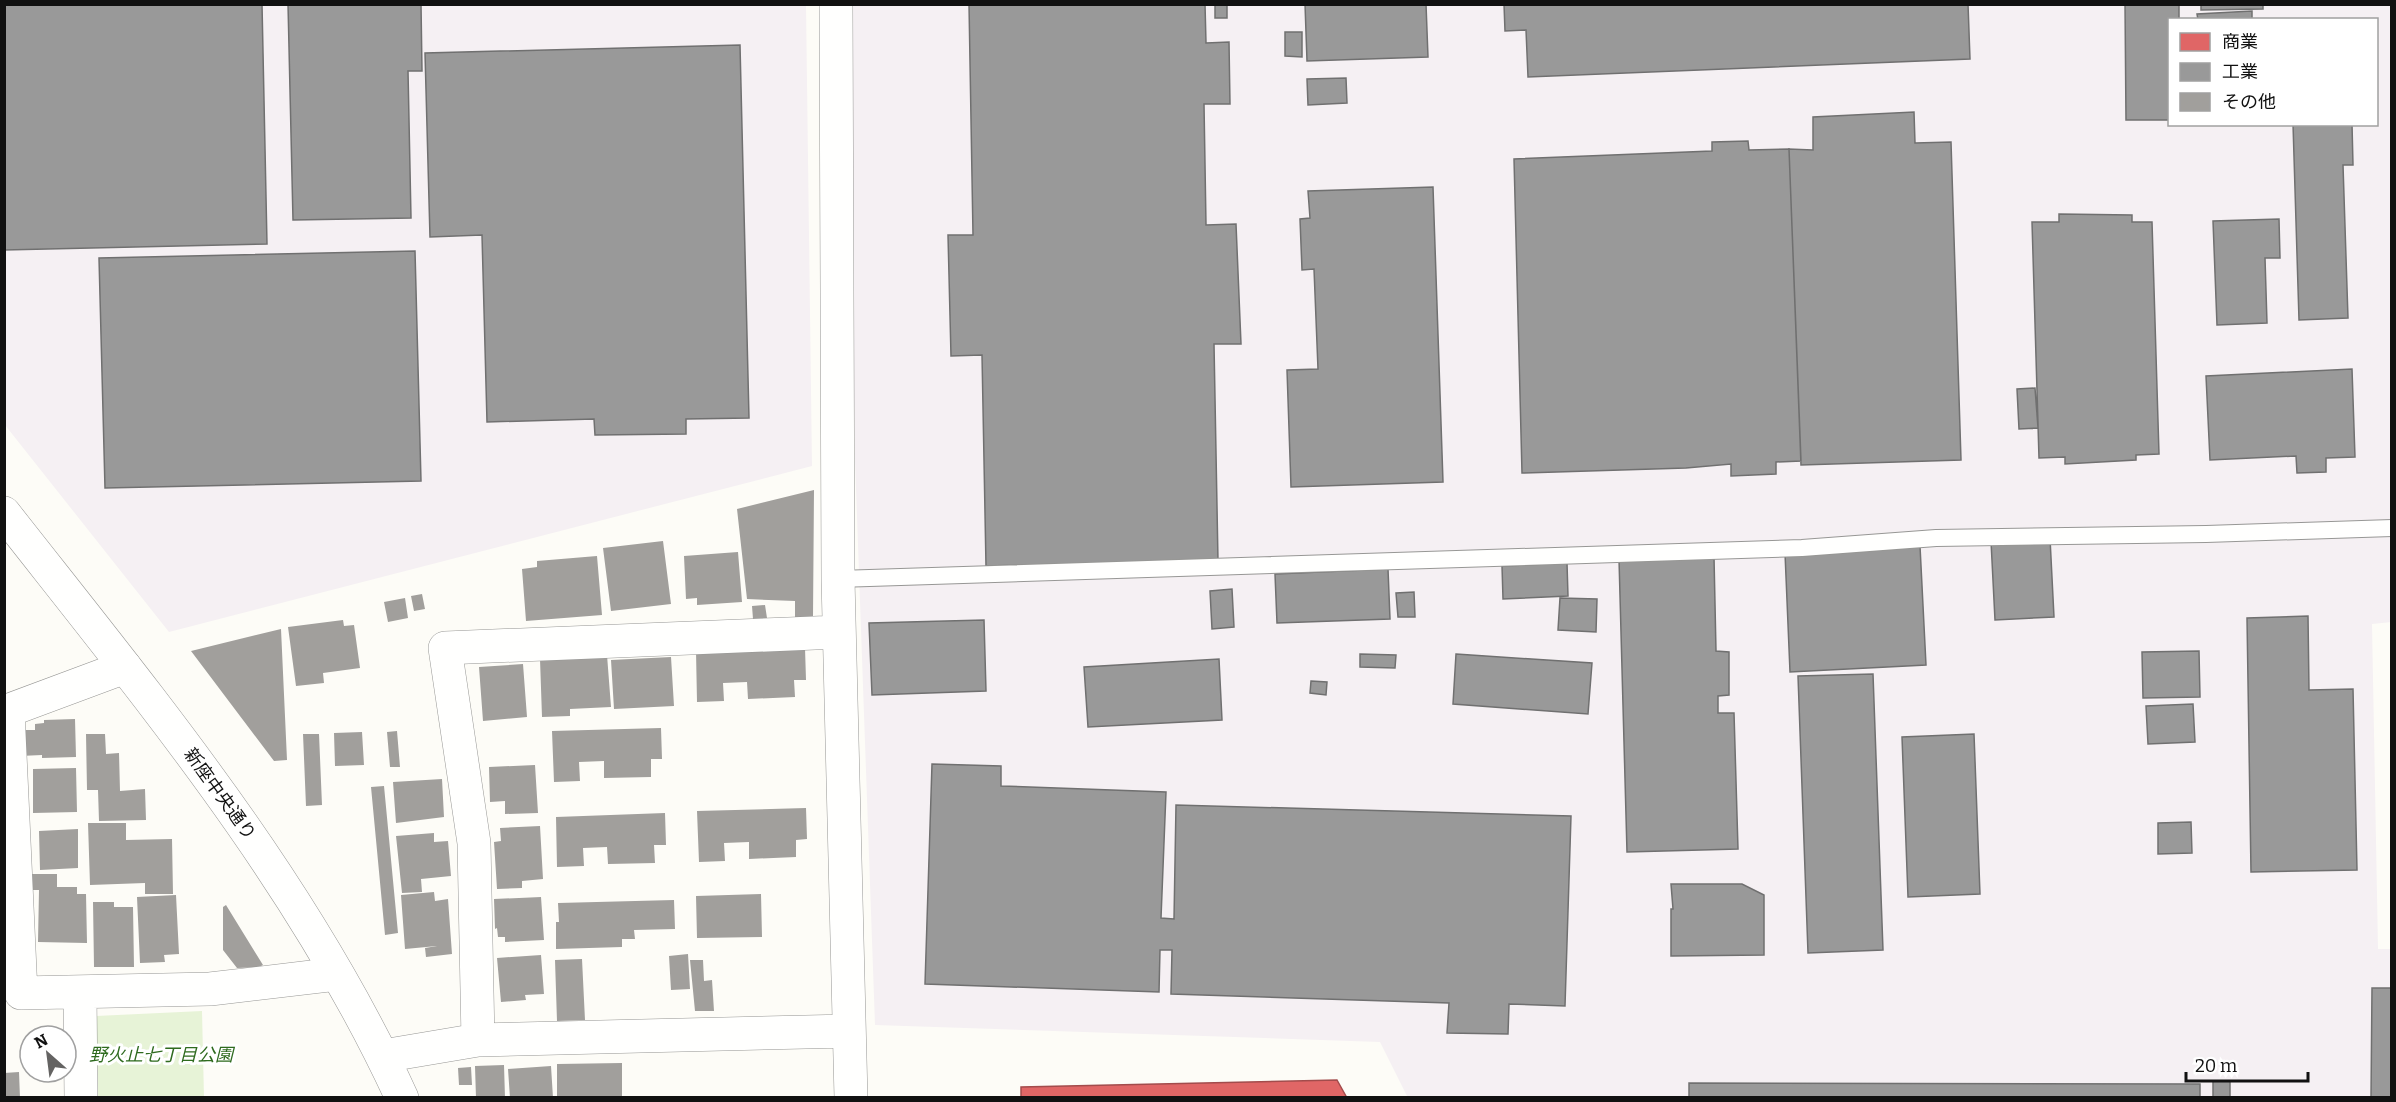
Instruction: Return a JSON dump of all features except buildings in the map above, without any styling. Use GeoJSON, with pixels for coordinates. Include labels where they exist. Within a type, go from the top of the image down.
{"type":"FeatureCollection","features":[{"type":"Feature","properties":{"kind":"street"},"geometry":{"type":"LineString","coordinates":[[836,4],[837,579],[851,1098]]}},
{"type":"Feature","properties":{"kind":"street","name":"新座中央通り"},"geometry":{"type":"LineString","coordinates":[[4,513],[125,667],[259,847],[337,974],[383,1056],[402,1098]]}},
{"type":"Feature","properties":{"kind":"street"},"geometry":{"type":"LineString","coordinates":[[478,1040],[474,843],[445,648],[839,632]]}},
{"type":"Feature","properties":{"kind":"street"},"geometry":{"type":"LineString","coordinates":[[125,667],[6,712],[21,993],[210,989],[337,974]]}},
{"type":"Feature","properties":{"kind":"street"},"geometry":{"type":"LineString","coordinates":[[80,992],[81,1098]]}},
{"type":"Feature","properties":{"kind":"street"},"geometry":{"type":"LineString","coordinates":[[383,1056],[478,1040],[849,1031]]}},
{"type":"Feature","properties":{"kind":"lane"},"geometry":{"type":"LineString","coordinates":[[837,579],[1803,548],[1936,538],[2206,534],[2391,528]]}},
{"type":"Feature","properties":{"kind":"shaded area"},"geometry":{"type":"Polygon","coordinates":[[[5,5],[806,5],[812,466],[169,632],[5,425],[5,5]]]}},
{"type":"Feature","properties":{"kind":"shaded area"},"geometry":{"type":"Polygon","coordinates":[[[848,5],[2391,5],[2392,622],[2372,624],[2378,949],[2391,949],[2391,1097],[1408,1098],[1380,1042],[875,1025],[855,460],[848,5]]]}},
{"type":"Feature","properties":{"kind":"green space","name":"野火止七丁目公園"},"geometry":{"type":"Polygon","coordinates":[[[202,1011],[204,1097],[98,1097],[96,1016],[202,1011]]]}}]}
